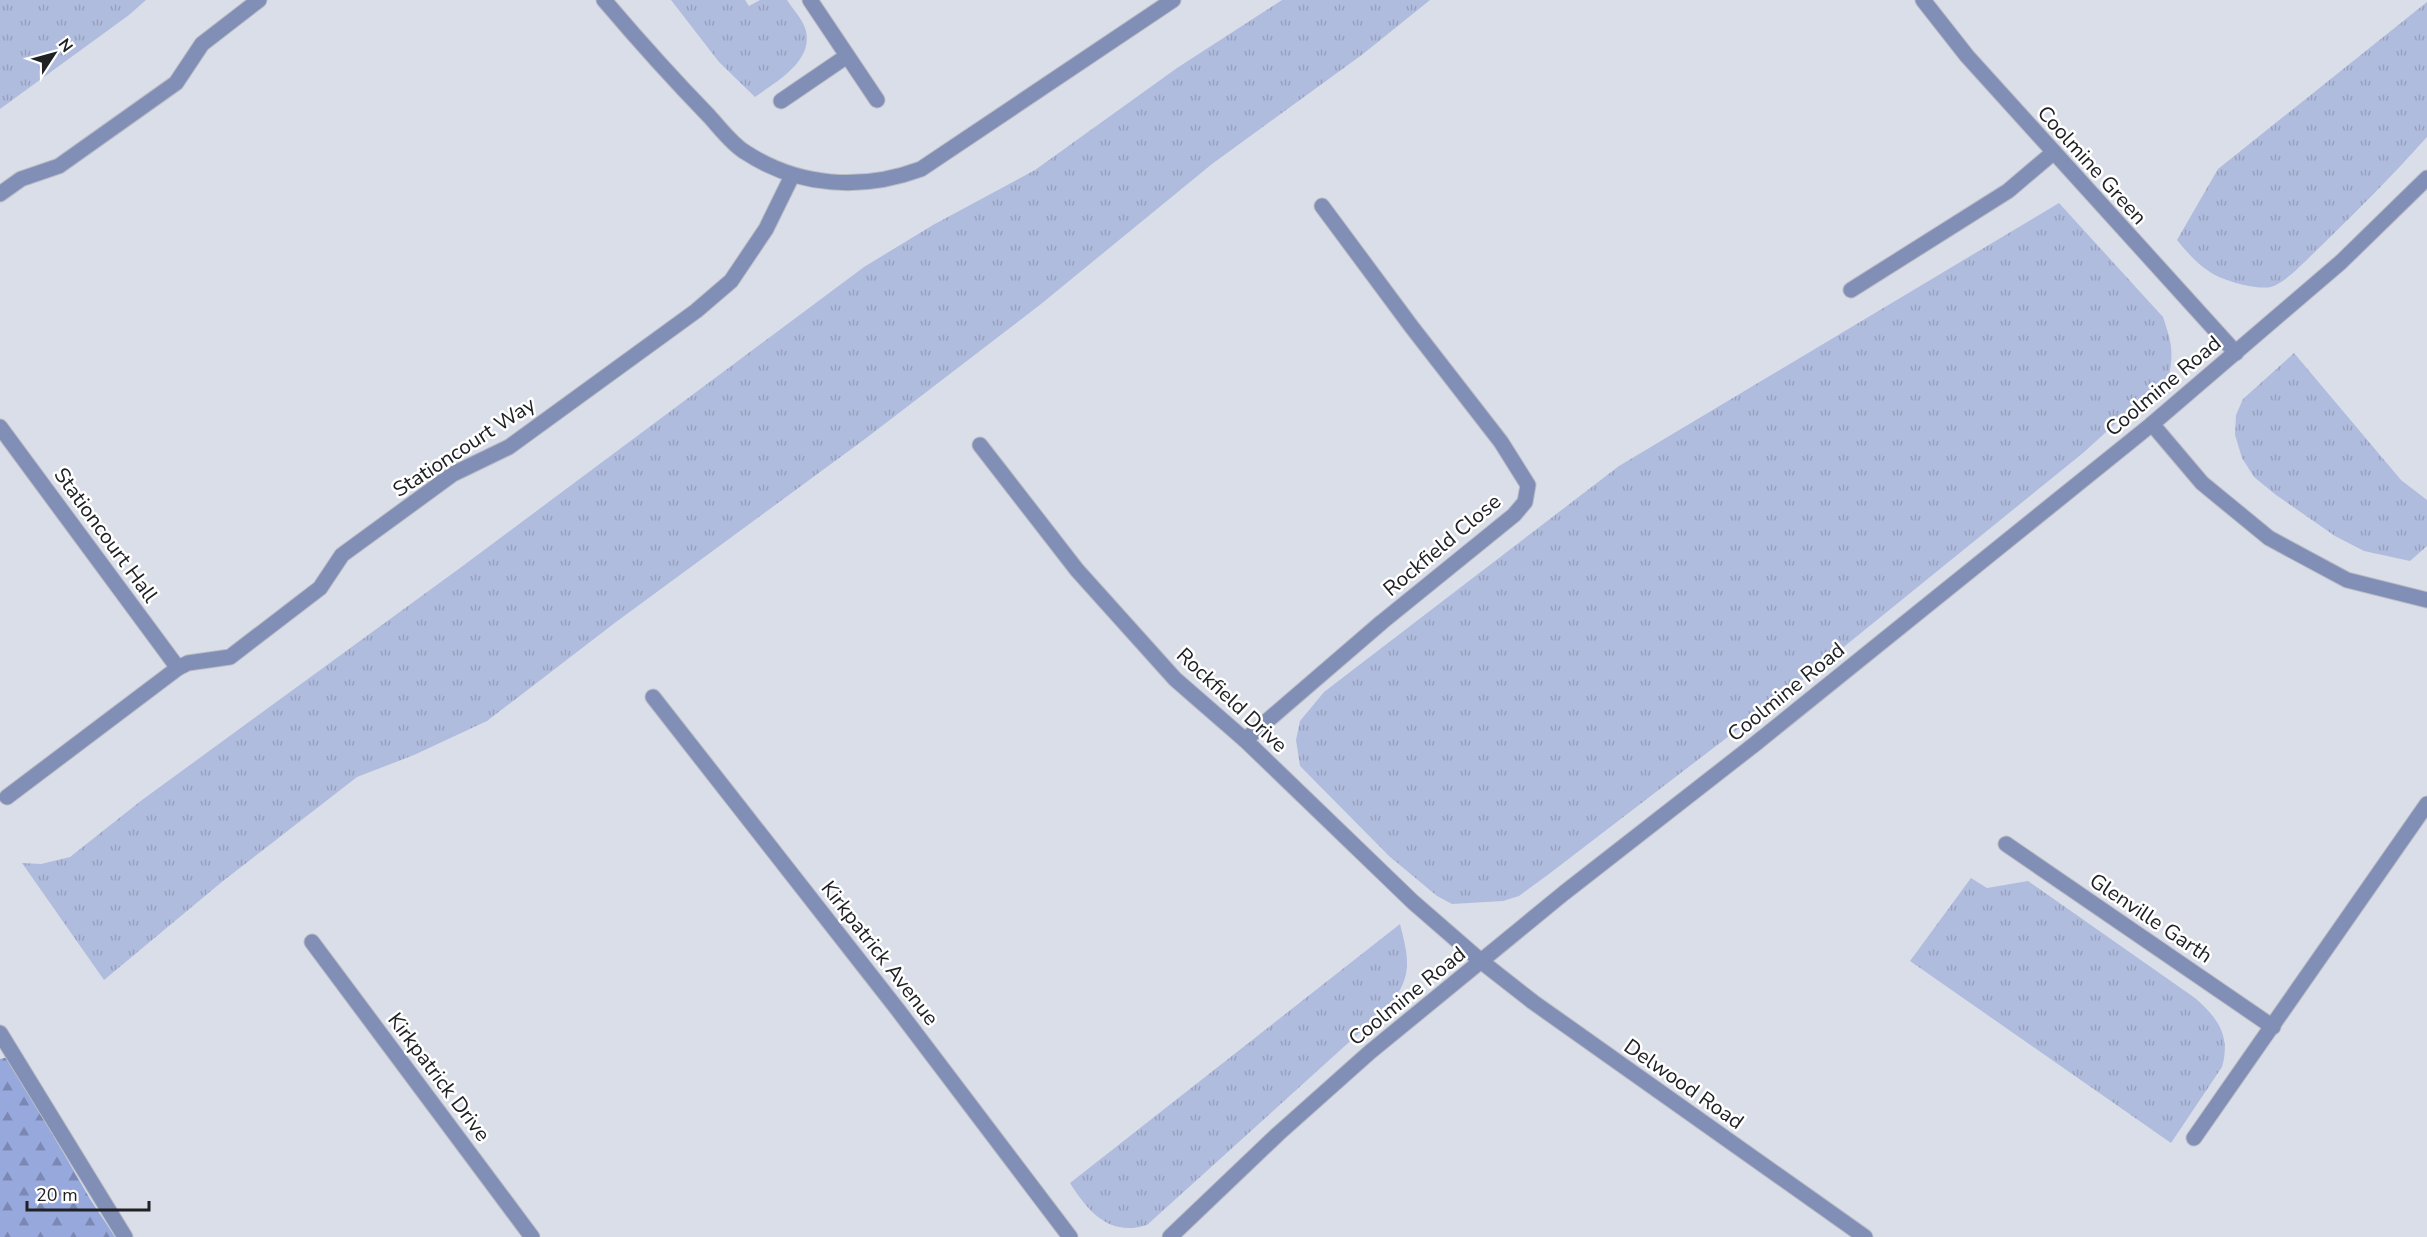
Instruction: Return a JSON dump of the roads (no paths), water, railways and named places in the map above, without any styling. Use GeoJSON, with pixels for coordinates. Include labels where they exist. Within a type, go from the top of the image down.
{"type":"FeatureCollection","features":[{"type":"Feature","properties":{"kind":"street"},"geometry":{"type":"LineString","coordinates":[[0,194],[21,179],[59,166],[176,83],[202,44],[259,0]]}},
{"type":"Feature","properties":{"kind":"street"},"geometry":{"type":"LineString","coordinates":[[604,0],[664,70],[744,152],[792,176],[864,184],[894,179],[921,169],[1173,0]]}},
{"type":"Feature","properties":{"kind":"street"},"geometry":{"type":"LineString","coordinates":[[810,0],[877,100]]}},
{"type":"Feature","properties":{"kind":"street","name":"Coolmine Green"},"geometry":{"type":"LineString","coordinates":[[1923,0],[1967,56],[2235,353]]}},
{"type":"Feature","properties":{"kind":"street"},"geometry":{"type":"LineString","coordinates":[[781,101],[847,56]]}},
{"type":"Feature","properties":{"kind":"street"},"geometry":{"type":"LineString","coordinates":[[1851,290],[1999,197],[2054,152]]}},
{"type":"Feature","properties":{"kind":"street","name":"Stationcourt Way"},"geometry":{"type":"LineString","coordinates":[[7,797],[178,668],[188,663],[230,657],[320,588],[342,555],[453,474],[509,447],[696,311],[731,281],[766,229],[792,176]]}},
{"type":"Feature","properties":{"kind":"street","name":"Coolmine Road"},"geometry":{"type":"LineString","coordinates":[[1170,1237],[1278,1134],[1362,1059],[1564,894],[1755,744],[2152,424],[2341,262],[2427,178]]}},
{"type":"Feature","properties":{"kind":"street","name":"Rockfield Close"},"geometry":{"type":"LineString","coordinates":[[1245,740],[1382,622],[1514,515],[1525,502],[1528,485],[1501,442],[1322,206]]}},
{"type":"Feature","properties":{"kind":"street"},"geometry":{"type":"LineString","coordinates":[[2152,424],[2202,483],[2269,538],[2347,580],[2427,600]]}},
{"type":"Feature","properties":{"kind":"street","name":"Stationcourt Hall"},"geometry":{"type":"LineString","coordinates":[[0,427],[178,668]]}},
{"type":"Feature","properties":{"kind":"street","name":"Rockfield Drive"},"geometry":{"type":"LineString","coordinates":[[980,445],[1077,570],[1175,679],[1245,740],[1402,892],[1482,962]]}},
{"type":"Feature","properties":{"kind":"street","name":"Kirkpatrick Avenue"},"geometry":{"type":"LineString","coordinates":[[653,697],[898,1010],[1070,1237]]}},
{"type":"Feature","properties":{"kind":"street"},"geometry":{"type":"LineString","coordinates":[[2194,1138],[2427,804]]}},
{"type":"Feature","properties":{"kind":"street","name":"Glenville Garth"},"geometry":{"type":"LineString","coordinates":[[2006,844],[2273,1027]]}},
{"type":"Feature","properties":{"kind":"street","name":"Kirkpatrick Drive"},"geometry":{"type":"LineString","coordinates":[[312,942],[532,1237]]}},
{"type":"Feature","properties":{"kind":"street","name":"Delwood Road"},"geometry":{"type":"LineString","coordinates":[[1482,962],[1533,1002],[1865,1237]]}},
{"type":"Feature","properties":{"kind":"street"},"geometry":{"type":"LineString","coordinates":[[0,1033],[125,1237]]}}]}
